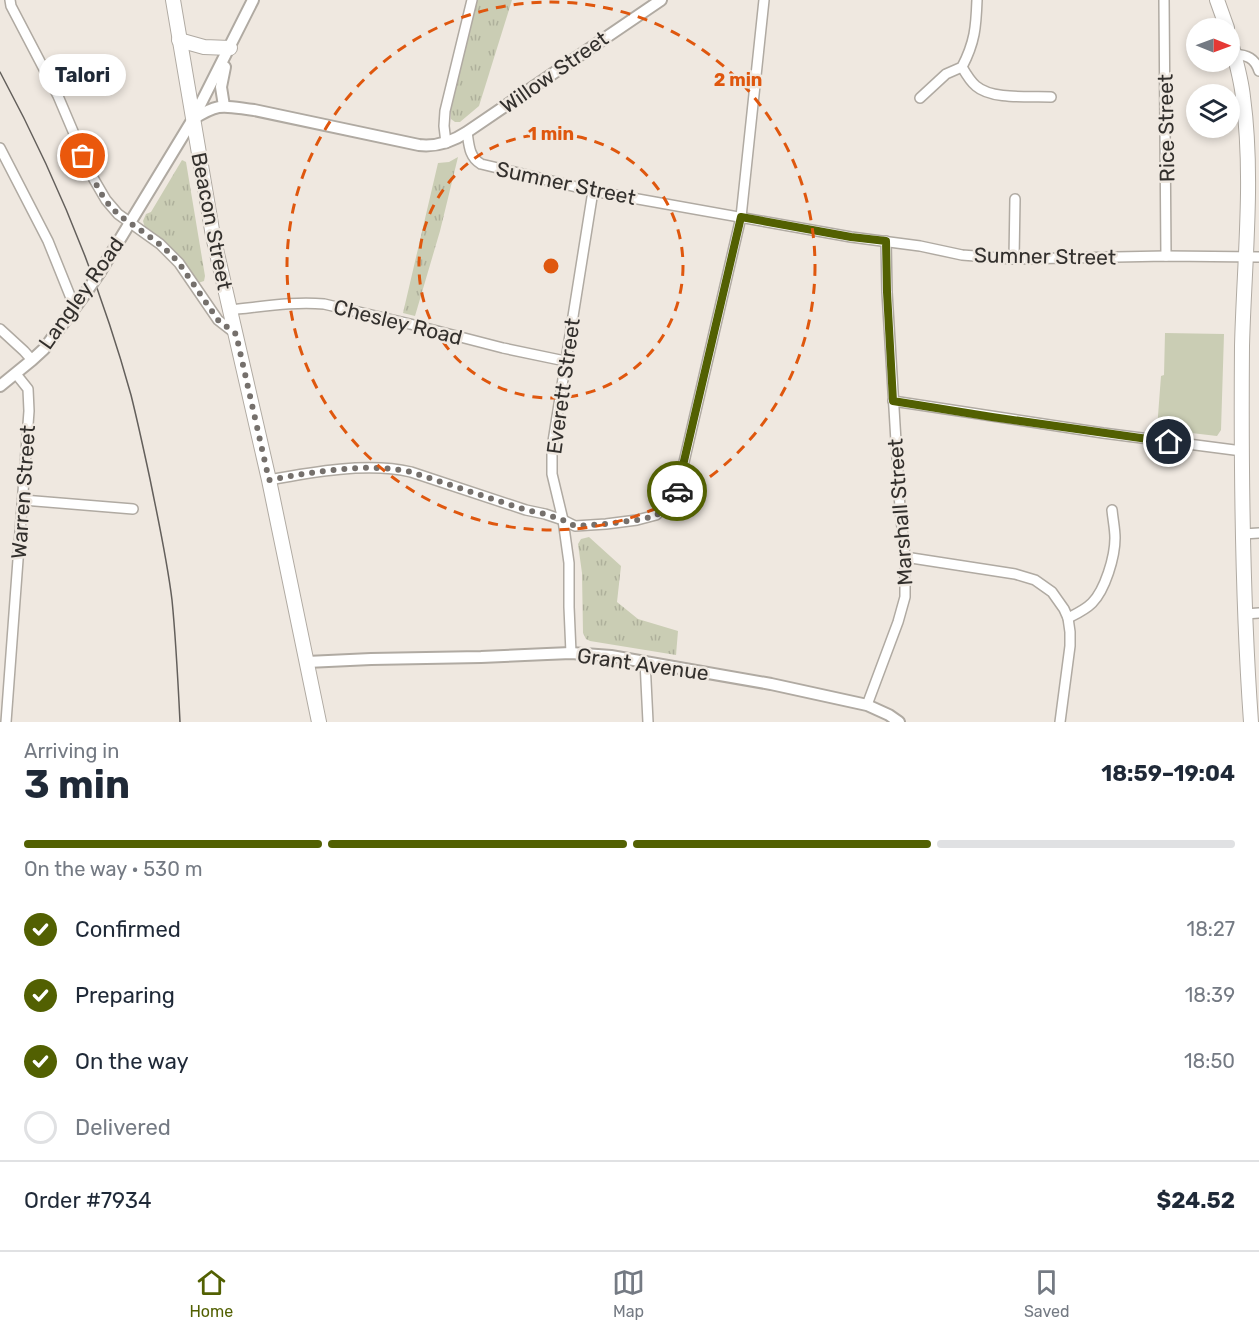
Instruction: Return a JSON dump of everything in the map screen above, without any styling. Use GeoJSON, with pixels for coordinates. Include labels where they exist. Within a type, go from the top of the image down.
{"type":"FeatureCollection","features":[{"type":"Feature","properties":{"kind":"main road","name":"Beacon Street"},"geometry":{"type":"LineString","coordinates":[[172,0],[213,236],[269,480],[319,722]]}},
{"type":"Feature","properties":{"kind":"main road"},"geometry":{"type":"LineString","coordinates":[[1217,0],[1223,18]]}},
{"type":"Feature","properties":{"kind":"main road"},"geometry":{"type":"LineString","coordinates":[[179,40],[204,47],[229,50]]}},
{"type":"Feature","properties":{"kind":"main road"},"geometry":{"type":"LineString","coordinates":[[1238,72],[1243,94],[1248,144],[1252,256],[1242,345],[1243,534],[1252,613],[1251,722]]}},
{"type":"Feature","properties":{"kind":"street"},"geometry":{"type":"LineString","coordinates":[[10,0],[62,105],[98,188],[115,211],[156,241],[179,263],[218,320],[236,334]]}},
{"type":"Feature","properties":{"kind":"street","name":"Langley Road"},"geometry":{"type":"LineString","coordinates":[[0,386],[48,345],[100,272],[193,119],[253,0]]}},
{"type":"Feature","properties":{"kind":"street"},"geometry":{"type":"LineString","coordinates":[[193,119],[209,109],[224,106],[430,146],[446,143],[445,111],[472,0]]}},
{"type":"Feature","properties":{"kind":"street","name":"Willow Street"},"geometry":{"type":"LineString","coordinates":[[446,143],[467,132],[661,0]]}},
{"type":"Feature","properties":{"kind":"street"},"geometry":{"type":"LineString","coordinates":[[269,480],[306,473],[379,467],[396,468],[545,514],[575,526],[656,516],[677,492],[741,217],[764,0]]}},
{"type":"Feature","properties":{"kind":"street"},"geometry":{"type":"LineString","coordinates":[[920,98],[946,74],[962,67],[973,41],[977,0]]}},
{"type":"Feature","properties":{"kind":"street","name":"Rice Street"},"geometry":{"type":"LineString","coordinates":[[1164,0],[1166,256]]}},
{"type":"Feature","properties":{"kind":"street"},"geometry":{"type":"LineString","coordinates":[[224,106],[221,84],[229,50]]}},
{"type":"Feature","properties":{"kind":"street"},"geometry":{"type":"LineString","coordinates":[[1240,55],[1254,61],[1259,71]]}},
{"type":"Feature","properties":{"kind":"street"},"geometry":{"type":"LineString","coordinates":[[962,67],[971,82],[986,92],[1001,95],[1051,97]]}},
{"type":"Feature","properties":{"kind":"street","name":"Sumner Street"},"geometry":{"type":"LineString","coordinates":[[467,132],[472,156],[481,164],[593,191],[962,255],[1014,259],[1252,256]]}},
{"type":"Feature","properties":{"kind":"street"},"geometry":{"type":"LineString","coordinates":[[0,148],[48,241],[75,308]]}},
{"type":"Feature","properties":{"kind":"street","name":"Everett Street"},"geometry":{"type":"LineString","coordinates":[[571,653],[569,563],[563,520],[552,474],[552,456],[556,415],[593,191]]}},
{"type":"Feature","properties":{"kind":"street"},"geometry":{"type":"LineString","coordinates":[[1014,259],[1015,199]]}},
{"type":"Feature","properties":{"kind":"street","name":"Marshall Street"},"geometry":{"type":"LineString","coordinates":[[867,705],[905,597],[905,557],[893,401],[886,241]]}},
{"type":"Feature","properties":{"kind":"street","name":"Chesley Road"},"geometry":{"type":"LineString","coordinates":[[229,310],[310,303],[331,305],[565,361]]}},
{"type":"Feature","properties":{"kind":"street"},"geometry":{"type":"LineString","coordinates":[[0,330],[32,360]]}},
{"type":"Feature","properties":{"kind":"street","name":"Warren Street"},"geometry":{"type":"LineString","coordinates":[[6,722],[29,411],[28,390],[16,374]]}},
{"type":"Feature","properties":{"kind":"street"},"geometry":{"type":"LineString","coordinates":[[893,401],[1103,433],[1242,451]]}},
{"type":"Feature","properties":{"kind":"street"},"geometry":{"type":"LineString","coordinates":[[23,500],[133,508]]}},
{"type":"Feature","properties":{"kind":"street"},"geometry":{"type":"LineString","coordinates":[[1068,618],[1094,601],[1105,580],[1115,542],[1112,510]]}},
{"type":"Feature","properties":{"kind":"street"},"geometry":{"type":"LineString","coordinates":[[1243,534],[1259,533]]}},
{"type":"Feature","properties":{"kind":"street"},"geometry":{"type":"LineString","coordinates":[[905,557],[1015,574],[1035,580],[1052,592],[1068,618],[1070,632],[1060,722]]}},
{"type":"Feature","properties":{"kind":"street","name":"Grant Avenue"},"geometry":{"type":"LineString","coordinates":[[307,662],[571,653],[611,656],[771,684],[867,705],[890,715],[899,722]]}},
{"type":"Feature","properties":{"kind":"street"},"geometry":{"type":"LineString","coordinates":[[645,662],[648,722]]}},
{"type":"Feature","properties":{"kind":"green space"},"geometry":{"type":"Polygon","coordinates":[[[477,0],[512,0],[479,106],[460,122],[455,122],[451,119],[451,104],[477,0]]]}},
{"type":"Feature","properties":{"kind":"green space"},"geometry":{"type":"Polygon","coordinates":[[[458,157],[440,231],[415,316],[403,313],[438,163],[449,162],[458,157]]]}},
{"type":"Feature","properties":{"kind":"green space"},"geometry":{"type":"Polygon","coordinates":[[[182,160],[186,162],[205,276],[204,281],[198,283],[145,228],[143,221],[146,214],[151,212],[182,160]]]}},
{"type":"Feature","properties":{"kind":"green space"},"geometry":{"type":"Polygon","coordinates":[[[1165,333],[1224,334],[1221,430],[1217,436],[1157,429],[1161,376],[1164,375],[1165,333]]]}},
{"type":"Feature","properties":{"kind":"green space"},"geometry":{"type":"Polygon","coordinates":[[[589,537],[621,566],[617,602],[638,619],[678,631],[676,655],[586,639],[583,633],[582,573],[578,544],[581,539],[589,537]]]}},
{"type":"Feature","properties":{"kind":"tram line"},"geometry":{"type":"LineString","coordinates":[[0,72],[39,150],[74,230],[105,312],[131,395],[170,585],[180,722]]}},
{"type":"Feature","properties":{"kind":"way so far"},"geometry":{"type":"LineString","coordinates":[[83,156],[98,188],[109,204],[118,214],[156,241],[179,263],[218,320],[236,334],[269,480],[306,473],[379,467],[396,468],[545,514],[575,526],[656,516],[677,491]]}},
{"type":"Feature","properties":{"kind":"place","name":"Talori"},"geometry":{"type":"Point","coordinates":[83,156]}},
{"type":"Feature","properties":{"kind":"route"},"geometry":{"type":"LineString","coordinates":[[677,491],[741,217],[886,241],[893,401],[1169,442]]}}]}
